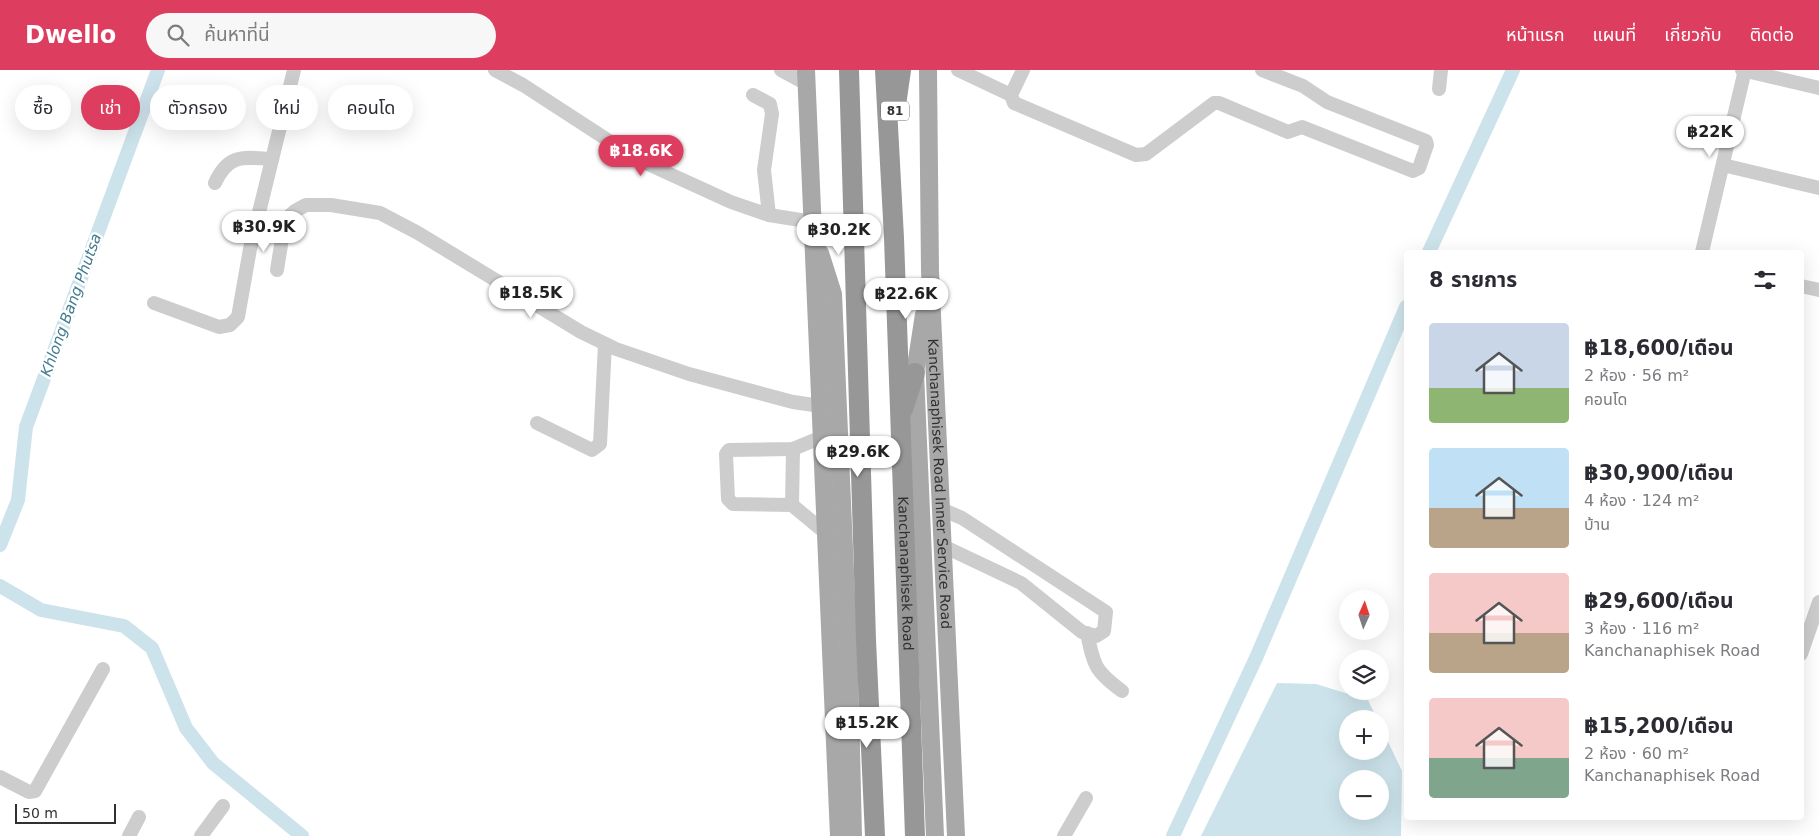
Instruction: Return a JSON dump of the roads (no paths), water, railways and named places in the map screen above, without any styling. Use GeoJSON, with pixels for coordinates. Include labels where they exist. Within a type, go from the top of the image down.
{"type":"FeatureCollection","features":[{"type":"Feature","properties":{"kind":"highway"},"geometry":{"type":"LineString","coordinates":[[843,70],[850,105]]}},
{"type":"Feature","properties":{"kind":"highway"},"geometry":{"type":"LineString","coordinates":[[849,70],[866,640],[875,836]]}},
{"type":"Feature","properties":{"kind":"highway","name":"Kanchanaphisek Road"},"geometry":{"type":"LineString","coordinates":[[885,70],[890,152],[915,836]]}},
{"type":"Feature","properties":{"kind":"highway","name":"81"},"geometry":{"type":"LineString","coordinates":[[890,152],[901,70]]}},
{"type":"Feature","properties":{"kind":"highway"},"geometry":{"type":"LineString","coordinates":[[899,422],[915,373]]}},
{"type":"Feature","properties":{"kind":"main road","name":"Kanchanaphisek Road Inner Service Road"},"geometry":{"type":"LineString","coordinates":[[928,70],[930,271],[956,836]]}},
{"type":"Feature","properties":{"kind":"main road"},"geometry":{"type":"LineString","coordinates":[[807,77],[839,836]]}},
{"type":"Feature","properties":{"kind":"main road"},"geometry":{"type":"LineString","coordinates":[[813,225],[834,294],[849,664],[853,836]]}},
{"type":"Feature","properties":{"kind":"main road"},"geometry":{"type":"LineString","coordinates":[[930,271],[915,373],[929,661],[935,836]]}},
{"type":"Feature","properties":{"kind":"street"},"geometry":{"type":"LineString","coordinates":[[154,303],[219,327],[230,325],[238,317],[250,249],[294,70]]}},
{"type":"Feature","properties":{"kind":"street"},"geometry":{"type":"LineString","coordinates":[[495,70],[524,85],[637,159],[730,202],[769,215],[813,225]]}},
{"type":"Feature","properties":{"kind":"street"},"geometry":{"type":"LineString","coordinates":[[781,70],[807,77]]}},
{"type":"Feature","properties":{"kind":"street"},"geometry":{"type":"LineString","coordinates":[[958,70],[1011,95],[1014,103],[1136,155],[1146,154],[1214,103],[1219,103],[1288,132],[1302,128],[1413,171],[1419,168],[1428,146],[1426,141],[1327,102],[1303,86],[1262,70]]}},
{"type":"Feature","properties":{"kind":"street"},"geometry":{"type":"LineString","coordinates":[[1011,95],[1023,70]]}},
{"type":"Feature","properties":{"kind":"street"},"geometry":{"type":"LineString","coordinates":[[1439,89],[1441,70]]}},
{"type":"Feature","properties":{"kind":"street"},"geometry":{"type":"LineString","coordinates":[[1702,250],[1744,70],[1819,88]]}},
{"type":"Feature","properties":{"kind":"street"},"geometry":{"type":"LineString","coordinates":[[753,95],[770,104],[771,109],[764,170],[769,215]]}},
{"type":"Feature","properties":{"kind":"street"},"geometry":{"type":"LineString","coordinates":[[215,183],[222,169],[235,160],[271,159]]}},
{"type":"Feature","properties":{"kind":"street"},"geometry":{"type":"LineString","coordinates":[[1723,165],[1819,188]]}},
{"type":"Feature","properties":{"kind":"street"},"geometry":{"type":"LineString","coordinates":[[277,270],[285,220],[295,211],[306,205],[331,205],[380,213],[418,233],[581,332],[605,344],[689,374],[793,402],[821,406]]}},
{"type":"Feature","properties":{"kind":"street"},"geometry":{"type":"LineString","coordinates":[[1804,287],[1819,290]]}},
{"type":"Feature","properties":{"kind":"street"},"geometry":{"type":"LineString","coordinates":[[537,423],[592,450],[600,444],[605,344]]}},
{"type":"Feature","properties":{"kind":"street"},"geometry":{"type":"LineString","coordinates":[[822,437],[793,449],[731,449],[726,454],[729,502],[792,505],[826,534]]}},
{"type":"Feature","properties":{"kind":"street"},"geometry":{"type":"LineString","coordinates":[[792,505],[793,449]]}},
{"type":"Feature","properties":{"kind":"street"},"geometry":{"type":"LineString","coordinates":[[941,509],[962,518],[1106,612],[1104,631],[1096,636],[1087,633],[1021,583],[943,546]]}},
{"type":"Feature","properties":{"kind":"street"},"geometry":{"type":"LineString","coordinates":[[1804,645],[1819,602]]}},
{"type":"Feature","properties":{"kind":"street"},"geometry":{"type":"LineString","coordinates":[[1087,633],[1095,664],[1101,675],[1122,691]]}},
{"type":"Feature","properties":{"kind":"street"},"geometry":{"type":"LineString","coordinates":[[0,778],[23,789],[35,791],[103,669]]}},
{"type":"Feature","properties":{"kind":"street"},"geometry":{"type":"LineString","coordinates":[[1064,836],[1086,798]]}},
{"type":"Feature","properties":{"kind":"street"},"geometry":{"type":"LineString","coordinates":[[201,836],[224,806]]}},
{"type":"Feature","properties":{"kind":"street"},"geometry":{"type":"LineString","coordinates":[[129,836],[139,817]]}},
{"type":"Feature","properties":{"kind":"water"},"geometry":{"type":"Polygon","coordinates":[[[1277,683],[1316,684],[1339,691],[1339,700],[1368,700],[1373,710],[1339,710],[1339,760],[1389,760],[1389,744],[1402,771],[1401,836],[1201,836],[1277,683]]]}},
{"type":"Feature","properties":{"kind":"waterway","name":"Khlong Bang Phutsa"},"geometry":{"type":"LineString","coordinates":[[0,545],[18,500],[26,427],[158,70]]}},
{"type":"Feature","properties":{"kind":"waterway"},"geometry":{"type":"LineString","coordinates":[[1430,250],[1513,70]]}},
{"type":"Feature","properties":{"kind":"waterway"},"geometry":{"type":"LineString","coordinates":[[1173,836],[1256,658],[1404,312]]}},
{"type":"Feature","properties":{"kind":"waterway"},"geometry":{"type":"LineString","coordinates":[[0,586],[41,610],[124,626],[152,648],[186,728],[213,763],[302,836]]}}]}
